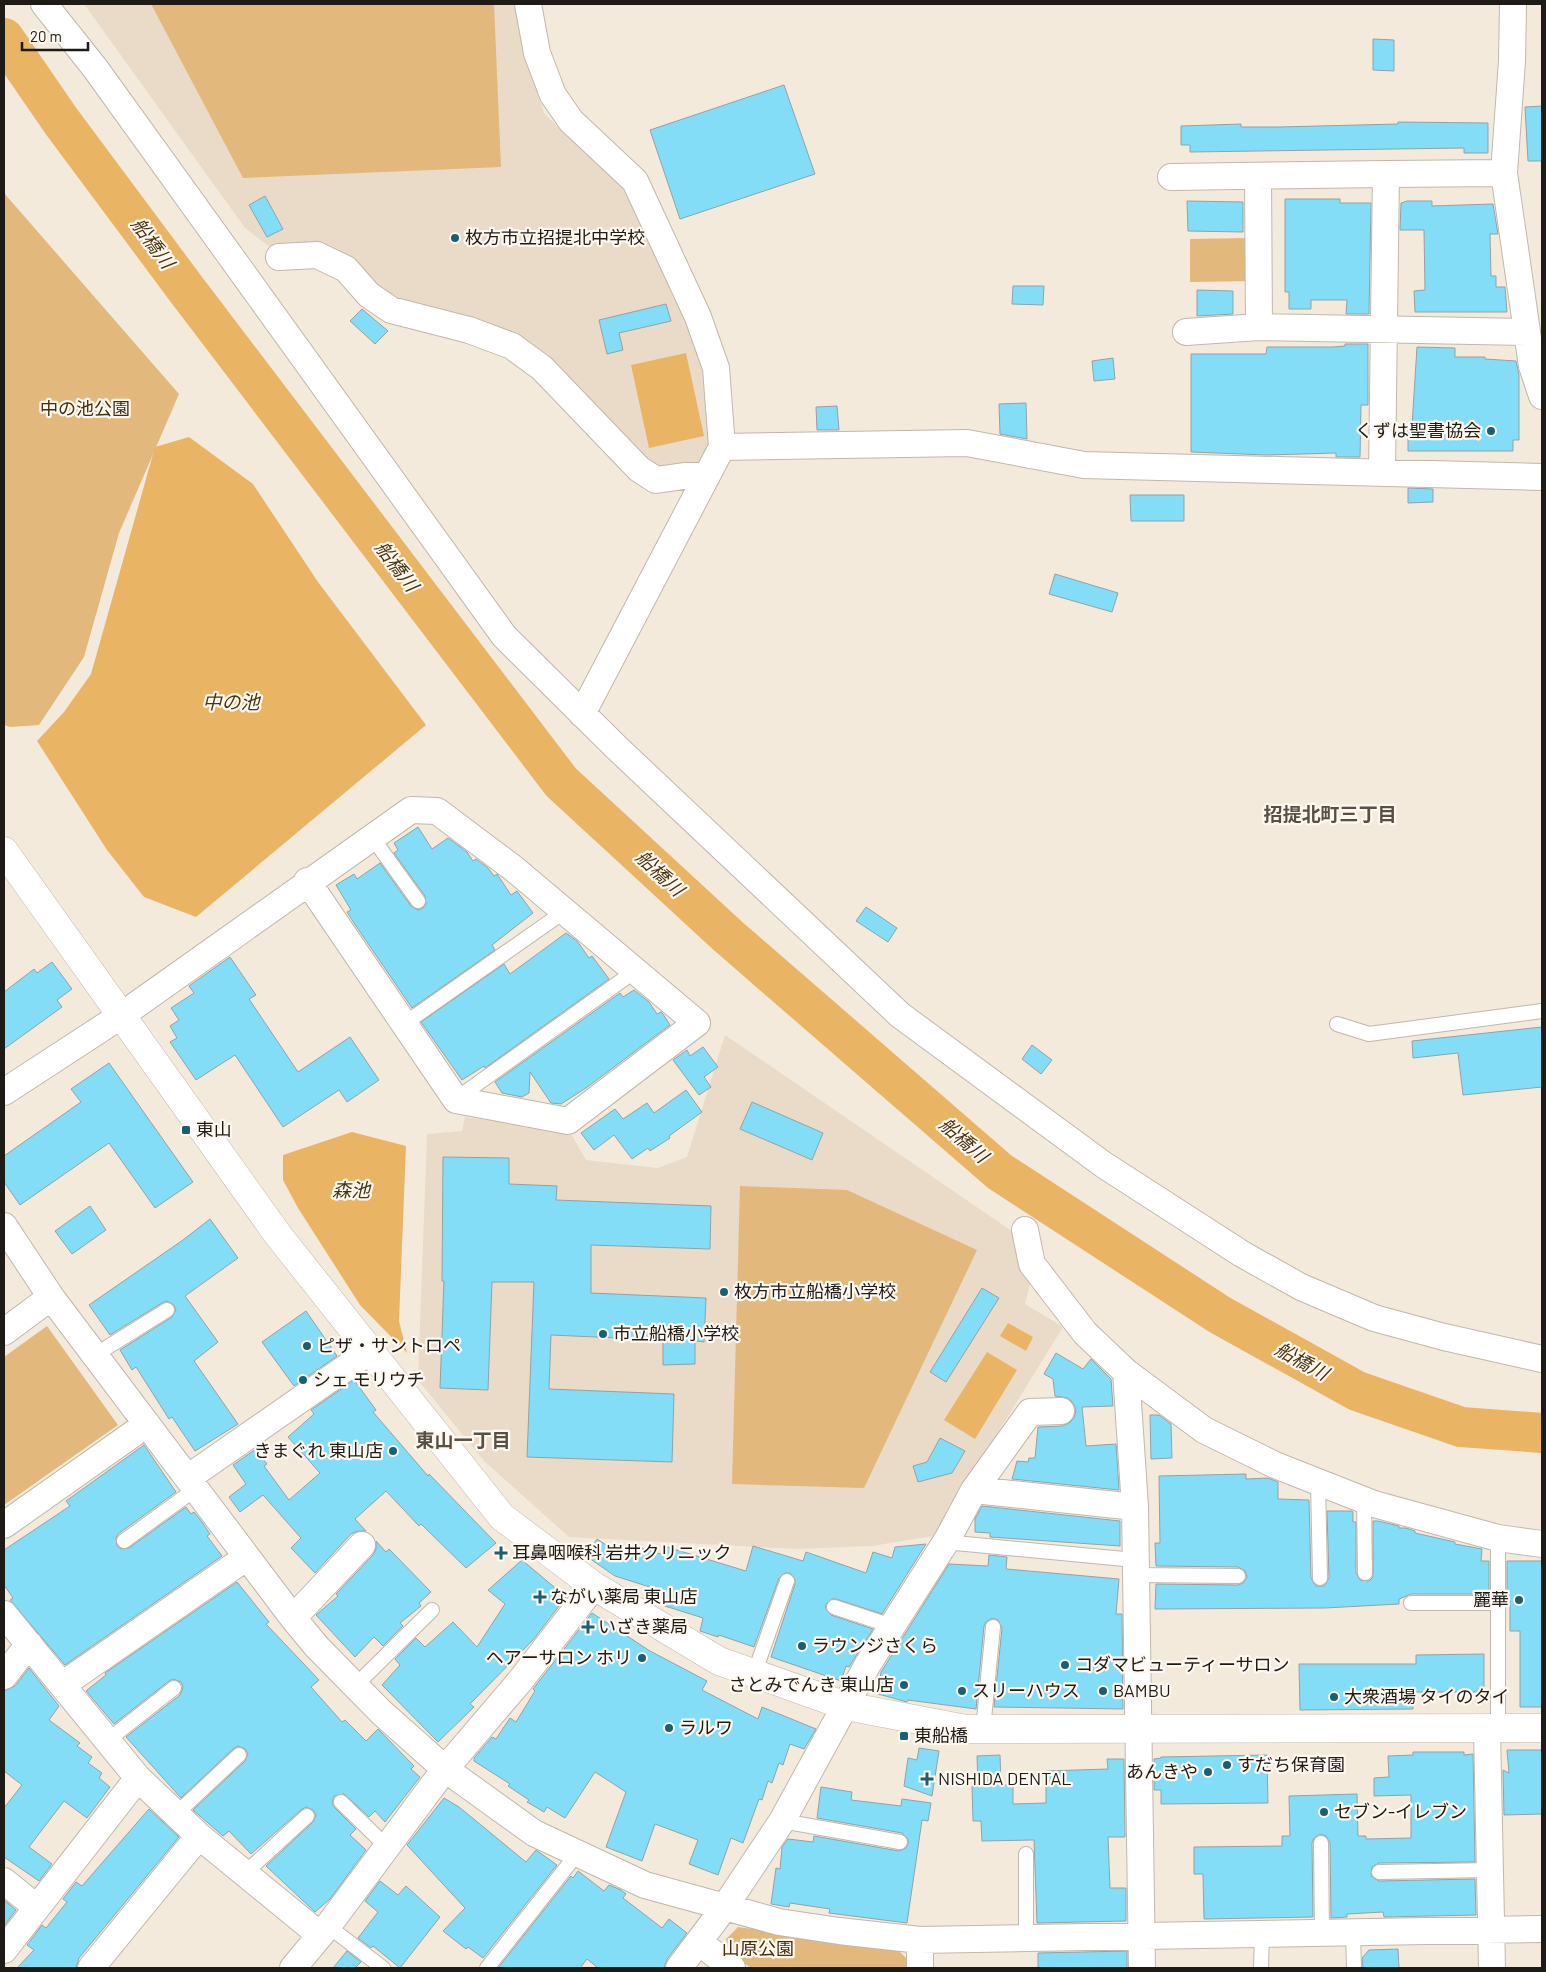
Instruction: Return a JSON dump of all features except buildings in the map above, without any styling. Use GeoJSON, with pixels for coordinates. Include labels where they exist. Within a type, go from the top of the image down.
{"type":"FeatureCollection","features":[{"type":"Feature","properties":{"kind":"street"},"geometry":{"type":"LineString","coordinates":[[44,4],[106,84],[504,636],[582,714],[900,1015],[1104,1165],[1242,1254],[1301,1287],[1374,1318],[1453,1340],[1542,1359]]}},
{"type":"Feature","properties":{"kind":"street"},"geometry":{"type":"LineString","coordinates":[[528,4],[537,53],[553,95],[571,121],[635,180],[698,317],[716,368],[722,447],[582,714]]}},
{"type":"Feature","properties":{"kind":"street"},"geometry":{"type":"LineString","coordinates":[[1513,4],[1512,61],[1504,174],[1527,332],[1537,366],[1542,396]]}},
{"type":"Feature","properties":{"kind":"street"},"geometry":{"type":"LineString","coordinates":[[1382,471],[1386,174]]}},
{"type":"Feature","properties":{"kind":"street"},"geometry":{"type":"LineString","coordinates":[[1171,177],[1504,174]]}},
{"type":"Feature","properties":{"kind":"street"},"geometry":{"type":"LineString","coordinates":[[1258,176],[1259,327]]}},
{"type":"Feature","properties":{"kind":"street"},"geometry":{"type":"LineString","coordinates":[[279,257],[317,255],[346,269],[369,295],[391,310],[469,330],[512,346],[542,368],[639,469],[656,480],[684,476],[707,476]]}},
{"type":"Feature","properties":{"kind":"street"},"geometry":{"type":"LineString","coordinates":[[1186,332],[1259,327],[1527,332]]}},
{"type":"Feature","properties":{"kind":"street"},"geometry":{"type":"LineString","coordinates":[[722,447],[967,443],[1084,465],[1542,473]]}},
{"type":"Feature","properties":{"kind":"street"},"geometry":{"type":"LineString","coordinates":[[4,1092],[122,1015],[307,881],[411,810],[437,811],[513,868],[696,1023],[568,1121],[456,1100],[307,881]]}},
{"type":"Feature","properties":{"kind":"street"},"geometry":{"type":"LineString","coordinates":[[4,850],[278,1235],[502,1517],[594,1586],[719,1661],[846,1706],[966,1729],[1493,1730],[1542,1728]]}},
{"type":"Feature","properties":{"kind":"street"},"geometry":{"type":"LineString","coordinates":[[4,1226],[51,1297],[193,1482],[293,1618],[356,1686],[445,1769],[534,1833],[577,1854],[645,1885],[779,1922],[839,1932],[920,1940],[1353,1934],[1542,1929]]}},
{"type":"Feature","properties":{"kind":"street"},"geometry":{"type":"LineString","coordinates":[[1025,1230],[1032,1264],[1085,1333],[1126,1372],[1204,1430],[1276,1465],[1364,1500],[1498,1538],[1542,1544]]}},
{"type":"Feature","properties":{"kind":"street"},"geometry":{"type":"LineString","coordinates":[[4,1332],[51,1297]]}},
{"type":"Feature","properties":{"kind":"street"},"geometry":{"type":"LineString","coordinates":[[193,1482],[370,1351]]}},
{"type":"Feature","properties":{"kind":"street"},"geometry":{"type":"LineString","coordinates":[[1126,1372],[1134,1507],[1142,1968]]}},
{"type":"Feature","properties":{"kind":"street"},"geometry":{"type":"LineString","coordinates":[[679,1968],[724,1908],[782,1821],[892,1626],[945,1542],[974,1490],[1030,1412],[1061,1411]]}},
{"type":"Feature","properties":{"kind":"street"},"geometry":{"type":"LineString","coordinates":[[4,1525],[147,1424]]}},
{"type":"Feature","properties":{"kind":"street"},"geometry":{"type":"LineString","coordinates":[[974,1490],[1134,1507]]}},
{"type":"Feature","properties":{"kind":"street"},"geometry":{"type":"LineString","coordinates":[[293,1618],[362,1545]]}},
{"type":"Feature","properties":{"kind":"street"},"geometry":{"type":"LineString","coordinates":[[62,1685],[247,1557]]}},
{"type":"Feature","properties":{"kind":"street"},"geometry":{"type":"LineString","coordinates":[[293,1968],[324,1931],[445,1769],[520,1682],[594,1586]]}},
{"type":"Feature","properties":{"kind":"street"},"geometry":{"type":"LineString","coordinates":[[4,1614],[138,1778],[198,1836],[244,1874],[324,1931]]}},
{"type":"Feature","properties":{"kind":"street"},"geometry":{"type":"LineString","coordinates":[[4,1676],[29,1644]]}},
{"type":"Feature","properties":{"kind":"street"},"geometry":{"type":"LineString","coordinates":[[1492,1968],[1490,1870],[1493,1730]]}},
{"type":"Feature","properties":{"kind":"street"},"geometry":{"type":"LineString","coordinates":[[4,1950],[138,1778]]}},
{"type":"Feature","properties":{"kind":"street"},"geometry":{"type":"LineString","coordinates":[[91,1968],[198,1836]]}},
{"type":"Feature","properties":{"kind":"street"},"geometry":{"type":"LineString","coordinates":[[4,1881],[36,1907]]}},
{"type":"Feature","properties":{"kind":"street"},"geometry":{"type":"LineString","coordinates":[[920,1940],[920,1968]]}},
{"type":"Feature","properties":{"kind":"street"},"geometry":{"type":"LineString","coordinates":[[699,1942],[732,1968]]}},
{"type":"Feature","properties":{"kind":"lane"},"geometry":{"type":"LineString","coordinates":[[372,837],[418,902]]}},
{"type":"Feature","properties":{"kind":"lane"},"geometry":{"type":"LineString","coordinates":[[404,1024],[565,911]]}},
{"type":"Feature","properties":{"kind":"lane"},"geometry":{"type":"LineString","coordinates":[[456,1100],[635,971]]}},
{"type":"Feature","properties":{"kind":"lane"},"geometry":{"type":"LineString","coordinates":[[1337,1024],[1369,1034],[1542,1011]]}},
{"type":"Feature","properties":{"kind":"lane"},"geometry":{"type":"LineString","coordinates":[[95,1356],[167,1310]]}},
{"type":"Feature","properties":{"kind":"lane"},"geometry":{"type":"LineString","coordinates":[[124,1542],[193,1482]]}},
{"type":"Feature","properties":{"kind":"lane"},"geometry":{"type":"LineString","coordinates":[[1318,1482],[1320,1578]]}},
{"type":"Feature","properties":{"kind":"lane"},"geometry":{"type":"LineString","coordinates":[[1364,1500],[1365,1573]]}},
{"type":"Feature","properties":{"kind":"lane"},"geometry":{"type":"LineString","coordinates":[[1493,1730],[1498,1603],[1498,1538]]}},
{"type":"Feature","properties":{"kind":"lane"},"geometry":{"type":"LineString","coordinates":[[945,1542],[1135,1568],[1238,1576]]}},
{"type":"Feature","properties":{"kind":"lane"},"geometry":{"type":"LineString","coordinates":[[754,1674],[787,1581]]}},
{"type":"Feature","properties":{"kind":"lane"},"geometry":{"type":"LineString","coordinates":[[1411,1603],[1498,1603]]}},
{"type":"Feature","properties":{"kind":"lane"},"geometry":{"type":"LineString","coordinates":[[834,1607],[892,1626]]}},
{"type":"Feature","properties":{"kind":"lane"},"geometry":{"type":"LineString","coordinates":[[356,1686],[432,1610]]}},
{"type":"Feature","properties":{"kind":"lane"},"geometry":{"type":"LineString","coordinates":[[983,1729],[993,1626]]}},
{"type":"Feature","properties":{"kind":"lane"},"geometry":{"type":"LineString","coordinates":[[108,1740],[174,1688]]}},
{"type":"Feature","properties":{"kind":"lane"},"geometry":{"type":"LineString","coordinates":[[176,1814],[239,1755]]}},
{"type":"Feature","properties":{"kind":"lane"},"geometry":{"type":"LineString","coordinates":[[341,1802],[387,1847]]}},
{"type":"Feature","properties":{"kind":"lane"},"geometry":{"type":"LineString","coordinates":[[244,1874],[307,1816]]}},
{"type":"Feature","properties":{"kind":"lane"},"geometry":{"type":"LineString","coordinates":[[782,1821],[900,1842]]}},
{"type":"Feature","properties":{"kind":"lane"},"geometry":{"type":"LineString","coordinates":[[1321,1843],[1322,1934]]}},
{"type":"Feature","properties":{"kind":"lane"},"geometry":{"type":"LineString","coordinates":[[487,1968],[577,1854]]}},
{"type":"Feature","properties":{"kind":"lane"},"geometry":{"type":"LineString","coordinates":[[1026,1854],[1026,1939]]}},
{"type":"Feature","properties":{"kind":"lane"},"geometry":{"type":"LineString","coordinates":[[1378,1872],[1490,1870]]}},
{"type":"Feature","properties":{"kind":"lane"},"geometry":{"type":"LineString","coordinates":[[324,1931],[383,1968]]}},
{"type":"Feature","properties":{"kind":"lane"},"geometry":{"type":"LineString","coordinates":[[1353,1934],[1354,1968]]}},
{"type":"Feature","properties":{"kind":"lane"},"geometry":{"type":"LineString","coordinates":[[1262,1935],[1262,1968]]}},
{"type":"Feature","properties":{"kind":"shaded area","name":"枚方市立招提北中学校"},"geometry":{"type":"Polygon","coordinates":[[[84,4],[518,4],[523,48],[544,113],[569,138],[630,186],[701,355],[716,438],[705,459],[674,472],[657,474],[567,379],[271,248],[245,228],[84,4]]]}},
{"type":"Feature","properties":{"kind":"shaded area","name":"枚方市立船橋小学校"},"geometry":{"type":"Polygon","coordinates":[[[725,1035],[1019,1236],[1031,1280],[1025,1304],[1063,1327],[934,1536],[872,1546],[797,1549],[569,1537],[484,1461],[418,1380],[427,1134],[462,1131],[465,1117],[569,1130],[586,1160],[658,1168],[687,1157],[725,1035]]]}},
{"type":"Feature","properties":{"kind":"green space"},"geometry":{"type":"Polygon","coordinates":[[[151,4],[494,4],[501,167],[243,178],[151,4]]]}},
{"type":"Feature","properties":{"kind":"green space","name":"中の池公園"},"geometry":{"type":"Polygon","coordinates":[[[4,193],[179,394],[119,533],[84,657],[39,725],[10,727],[4,725],[4,193]]]}},
{"type":"Feature","properties":{"kind":"green space"},"geometry":{"type":"Polygon","coordinates":[[[1250,238],[1251,281],[1190,282],[1190,239],[1250,238]]]}},
{"type":"Feature","properties":{"kind":"green space"},"geometry":{"type":"Polygon","coordinates":[[[740,1186],[847,1190],[977,1250],[864,1488],[732,1484],[740,1186]]]}},
{"type":"Feature","properties":{"kind":"green space"},"geometry":{"type":"Polygon","coordinates":[[[47,1326],[118,1425],[4,1505],[4,1357],[47,1326]]]}},
{"type":"Feature","properties":{"kind":"green space","name":"山原公園"},"geometry":{"type":"Polygon","coordinates":[[[738,1927],[896,1948],[908,1960],[909,1968],[751,1968],[729,1952],[726,1939],[738,1927]]]}},
{"type":"Feature","properties":{"kind":"water"},"geometry":{"type":"Polygon","coordinates":[[[686,353],[704,436],[649,448],[631,365],[686,353]]]}},
{"type":"Feature","properties":{"kind":"water","name":"中の池"},"geometry":{"type":"Polygon","coordinates":[[[189,437],[253,484],[318,582],[426,725],[196,917],[144,897],[107,850],[37,741],[64,712],[91,674],[155,447],[189,437]]]}},
{"type":"Feature","properties":{"kind":"water","name":"森池"},"geometry":{"type":"Polygon","coordinates":[[[352,1132],[406,1146],[399,1321],[407,1353],[360,1305],[298,1208],[283,1180],[283,1155],[352,1132]]]}},
{"type":"Feature","properties":{"kind":"water"},"geometry":{"type":"Polygon","coordinates":[[[1008,1323],[1033,1337],[1026,1351],[1000,1336],[1008,1323]]]}},
{"type":"Feature","properties":{"kind":"water"},"geometry":{"type":"Polygon","coordinates":[[[987,1352],[1017,1370],[975,1439],[944,1420],[987,1352]]]}},
{"type":"Feature","properties":{"kind":"waterway","name":"船橋川"},"geometry":{"type":"LineString","coordinates":[[4,38],[61,121],[186,289],[561,782],[728,936],[1000,1172],[1220,1315],[1357,1391],[1461,1427],[1542,1433]]}},
{"type":"Feature","properties":{"kind":"place","name":"枚方市立招提北中学校"},"geometry":{"type":"Point","coordinates":[455,238]}},
{"type":"Feature","properties":{"kind":"place","name":"くずは聖書協会"},"geometry":{"type":"Point","coordinates":[1491,431]}},
{"type":"Feature","properties":{"kind":"place","name":"東山"},"geometry":{"type":"Point","coordinates":[186,1130]}},
{"type":"Feature","properties":{"kind":"place","name":"枚方市立船橋小学校"},"geometry":{"type":"Point","coordinates":[724,1292]}},
{"type":"Feature","properties":{"kind":"place","name":"市立船橋小学校"},"geometry":{"type":"Point","coordinates":[603,1334]}},
{"type":"Feature","properties":{"kind":"place","name":"ピザ・サントロペ"},"geometry":{"type":"Point","coordinates":[307,1346]}},
{"type":"Feature","properties":{"kind":"place","name":"シェ モリウチ"},"geometry":{"type":"Point","coordinates":[303,1380]}},
{"type":"Feature","properties":{"kind":"place","name":"きまぐれ 東山店"},"geometry":{"type":"Point","coordinates":[393,1451]}},
{"type":"Feature","properties":{"kind":"place","name":"耳鼻咽喉科 岩井クリニック"},"geometry":{"type":"Point","coordinates":[501,1553]}},
{"type":"Feature","properties":{"kind":"place","name":"ながい薬局 東山店"},"geometry":{"type":"Point","coordinates":[540,1597]}},
{"type":"Feature","properties":{"kind":"place","name":"麗華"},"geometry":{"type":"Point","coordinates":[1519,1600]}},
{"type":"Feature","properties":{"kind":"place","name":"いざき薬局"},"geometry":{"type":"Point","coordinates":[588,1627]}},
{"type":"Feature","properties":{"kind":"place","name":"ラウンジさくら"},"geometry":{"type":"Point","coordinates":[802,1646]}},
{"type":"Feature","properties":{"kind":"place","name":"ヘアーサロン ホリ"},"geometry":{"type":"Point","coordinates":[642,1658]}},
{"type":"Feature","properties":{"kind":"place","name":"コダマビューティーサロン"},"geometry":{"type":"Point","coordinates":[1065,1665]}},
{"type":"Feature","properties":{"kind":"place","name":"さとみでんき 東山店"},"geometry":{"type":"Point","coordinates":[904,1685]}},
{"type":"Feature","properties":{"kind":"place","name":"スリーハウス"},"geometry":{"type":"Point","coordinates":[962,1691]}},
{"type":"Feature","properties":{"kind":"place","name":"BAMBU"},"geometry":{"type":"Point","coordinates":[1103,1691]}},
{"type":"Feature","properties":{"kind":"place","name":"大衆酒場 タイのタイ"},"geometry":{"type":"Point","coordinates":[1334,1697]}},
{"type":"Feature","properties":{"kind":"place","name":"ラルワ"},"geometry":{"type":"Point","coordinates":[669,1728]}},
{"type":"Feature","properties":{"kind":"place","name":"東船橋"},"geometry":{"type":"Point","coordinates":[904,1736]}},
{"type":"Feature","properties":{"kind":"place","name":"すだち保育園"},"geometry":{"type":"Point","coordinates":[1227,1765]}},
{"type":"Feature","properties":{"kind":"place","name":"あんきや"},"geometry":{"type":"Point","coordinates":[1208,1772]}},
{"type":"Feature","properties":{"kind":"place","name":"NISHIDA DENTAL"},"geometry":{"type":"Point","coordinates":[927,1779]}},
{"type":"Feature","properties":{"kind":"place","name":"セブン-イレブン"},"geometry":{"type":"Point","coordinates":[1324,1812]}},
{"type":"Feature","properties":{"kind":"district","name":"招提北町三丁目"},"geometry":{"type":"Point","coordinates":[1330,814]}},
{"type":"Feature","properties":{"kind":"district","name":"東山一丁目"},"geometry":{"type":"Point","coordinates":[463,1440]}}]}
